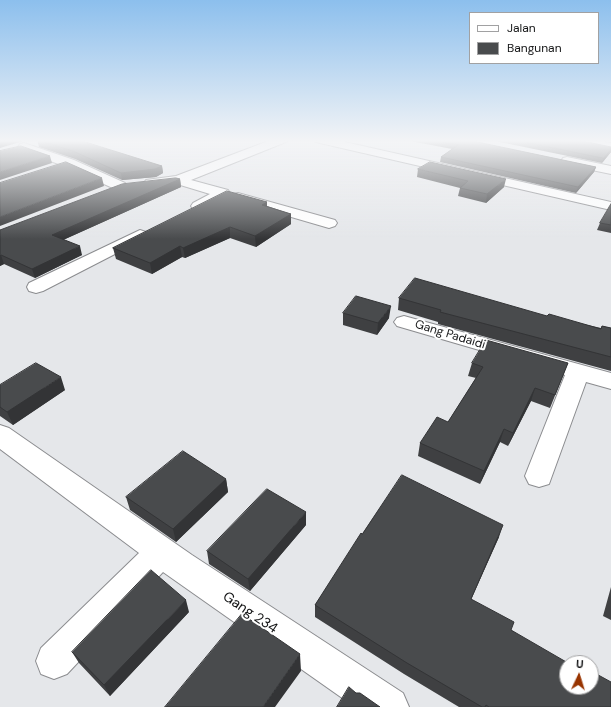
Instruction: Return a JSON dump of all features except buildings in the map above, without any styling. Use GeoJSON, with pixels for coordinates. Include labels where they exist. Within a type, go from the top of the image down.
{"type":"FeatureCollection","features":[{"type":"Feature","properties":{"kind":"street"},"geometry":{"type":"LineString","coordinates":[[91,173],[120,186]]}},
{"type":"Feature","properties":{"kind":"street"},"geometry":{"type":"LineString","coordinates":[[99,194],[120,186],[178,180],[196,173]]}},
{"type":"Feature","properties":{"kind":"street"},"geometry":{"type":"LineString","coordinates":[[463,173],[611,206]]}},
{"type":"Feature","properties":{"kind":"street"},"geometry":{"type":"LineString","coordinates":[[178,180],[329,224]]}},
{"type":"Feature","properties":{"kind":"street"},"geometry":{"type":"LineString","coordinates":[[181,214],[223,194]]}},
{"type":"Feature","properties":{"kind":"street"},"geometry":{"type":"LineString","coordinates":[[36,287],[154,228]]}},
{"type":"Feature","properties":{"kind":"street","name":"Gang Padaidi"},"geometry":{"type":"LineString","coordinates":[[404,322],[611,381]]}},
{"type":"Feature","properties":{"kind":"street"},"geometry":{"type":"LineString","coordinates":[[540,476],[578,371]]}},
{"type":"Feature","properties":{"kind":"street","name":"Gang 234"},"geometry":{"type":"LineString","coordinates":[[0,435],[161,552],[389,707]]}},
{"type":"Feature","properties":{"kind":"street"},"geometry":{"type":"LineString","coordinates":[[54,661],[161,552]]}}]}
